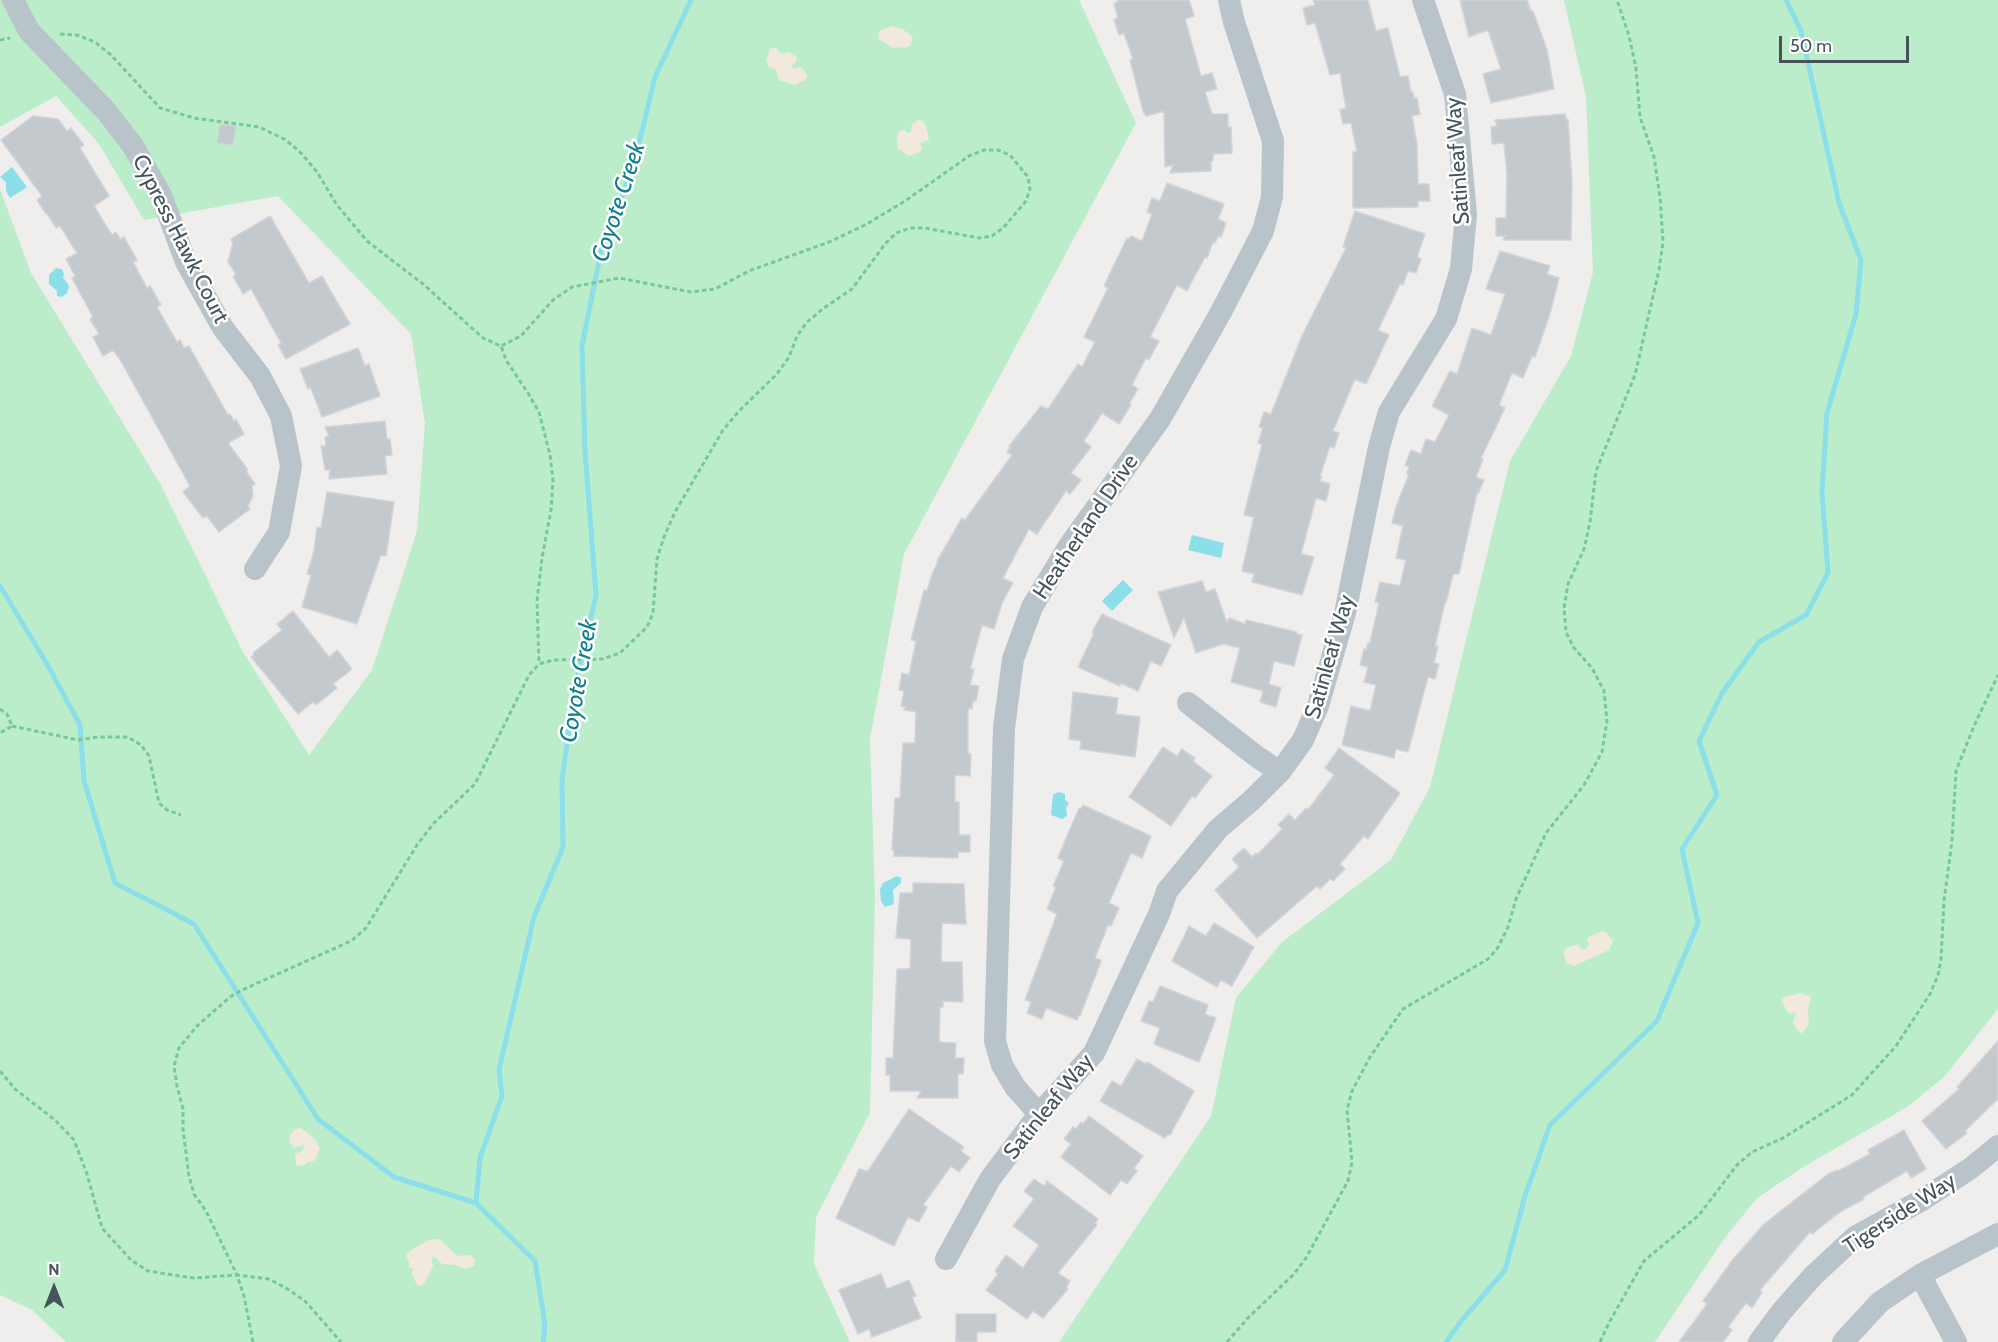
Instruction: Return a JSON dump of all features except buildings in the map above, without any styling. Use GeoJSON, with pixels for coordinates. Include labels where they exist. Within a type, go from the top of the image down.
{"type":"FeatureCollection","features":[{"type":"Feature","properties":{"kind":"street","name":"Cypress Hawk Court"},"geometry":{"type":"LineString","coordinates":[[13,0],[29,31],[107,112],[133,146],[161,195],[186,262],[223,328],[260,376],[281,416],[291,466],[279,532],[255,569]]}},
{"type":"Feature","properties":{"kind":"street","name":"Heatherland Drive"},"geometry":{"type":"LineString","coordinates":[[1039,1114],[1015,1087],[1002,1065],[995,1041],[1004,728],[1013,659],[1032,607],[1069,546],[1160,419],[1221,312],[1263,231],[1272,197],[1273,141],[1229,0]]}},
{"type":"Feature","properties":{"kind":"street","name":"Satinleaf Way"},"geometry":{"type":"LineString","coordinates":[[946,1259],[990,1179],[1039,1114],[1094,1053],[1159,914],[1167,891],[1218,829],[1252,801],[1280,772],[1304,740],[1318,706],[1345,613],[1379,447],[1389,412],[1433,344],[1446,319],[1461,269],[1466,214],[1455,94],[1423,0]]}},
{"type":"Feature","properties":{"kind":"street"},"geometry":{"type":"LineString","coordinates":[[1188,703],[1280,772]]}},
{"type":"Feature","properties":{"kind":"street","name":"Tigerside Way"},"geometry":{"type":"LineString","coordinates":[[1760,1342],[1782,1311],[1813,1276],[1855,1237],[1922,1200],[1971,1168],[1998,1146]]}},
{"type":"Feature","properties":{"kind":"street"},"geometry":{"type":"LineString","coordinates":[[1843,1342],[1880,1302],[1920,1275],[1998,1234]]}},
{"type":"Feature","properties":{"kind":"street"},"geometry":{"type":"LineString","coordinates":[[1920,1275],[1956,1342]]}},
{"type":"Feature","properties":{"kind":"path"},"geometry":{"type":"LineString","coordinates":[[1227,1342],[1248,1318],[1294,1274],[1306,1258],[1348,1181],[1352,1162],[1347,1110],[1352,1091],[1370,1057],[1403,1009],[1488,959],[1497,949],[1508,927],[1516,899],[1546,834],[1584,785],[1602,752],[1607,721],[1604,691],[1592,668],[1574,648],[1566,632],[1564,608],[1568,584],[1584,549],[1590,522],[1596,471],[1635,375],[1659,270],[1663,242],[1654,157],[1640,117],[1636,68],[1629,36],[1617,0]]}},
{"type":"Feature","properties":{"kind":"path"},"geometry":{"type":"LineString","coordinates":[[0,40],[29,31],[77,35],[94,42],[111,56],[160,108],[194,118],[259,127],[286,140],[317,172],[337,205],[367,241],[423,284],[483,338],[501,346],[506,360],[539,412],[550,455],[553,480],[537,601],[539,663]]}},
{"type":"Feature","properties":{"kind":"path"},"geometry":{"type":"LineString","coordinates":[[253,1342],[244,1296],[237,1275],[206,1211],[194,1194],[189,1176],[183,1109],[174,1066],[179,1048],[216,1008],[242,990],[351,941],[366,928],[417,845],[433,824],[475,784],[529,675],[539,663],[553,660],[603,659],[620,653],[647,627],[653,613],[657,559],[675,512],[723,430],[777,374],[789,357],[797,336],[807,322],[852,289],[885,244],[896,233],[910,228],[925,228],[979,238],[992,236],[1004,227],[1026,201],[1030,189],[1028,177],[1010,155],[998,150],[984,150],[969,156],[867,224],[829,242],[749,272],[715,289],[691,292],[619,278],[572,286],[553,300],[521,336],[501,346]]}},
{"type":"Feature","properties":{"kind":"path"},"geometry":{"type":"LineString","coordinates":[[1600,1342],[1644,1261],[1700,1215],[1737,1165],[1752,1152],[1783,1138],[1852,1095],[1896,1046],[1930,994],[1938,975],[1941,959],[1956,771],[1998,675]]}},
{"type":"Feature","properties":{"kind":"path"},"geometry":{"type":"LineString","coordinates":[[0,709],[7,714],[12,726]]}},
{"type":"Feature","properties":{"kind":"path"},"geometry":{"type":"LineString","coordinates":[[0,733],[12,726],[78,740],[128,737],[141,745],[150,756],[159,803],[167,810],[181,815]]}},
{"type":"Feature","properties":{"kind":"path"},"geometry":{"type":"LineString","coordinates":[[0,1071],[15,1089],[56,1120],[74,1140],[87,1174],[102,1228],[131,1260],[148,1271],[193,1278],[237,1275],[269,1279],[305,1300],[341,1342]]}},
{"type":"Feature","properties":{"kind":"green space"},"geometry":{"type":"Polygon","coordinates":[[[0,0],[1079,0],[1136,123],[904,554],[870,739],[875,897],[870,1113],[816,1217],[814,1264],[850,1342],[66,1342],[32,1310],[0,1295],[0,189],[31,273],[161,485],[243,652],[309,755],[372,670],[417,531],[425,423],[411,334],[278,196],[144,220],[99,144],[56,96],[0,127],[0,0]]]}},
{"type":"Feature","properties":{"kind":"green space"},"geometry":{"type":"Polygon","coordinates":[[[1564,0],[1998,0],[1998,1009],[1944,1077],[1907,1107],[1805,1166],[1757,1198],[1724,1239],[1655,1342],[1059,1342],[1211,1116],[1236,998],[1282,942],[1391,860],[1430,787],[1510,461],[1571,356],[1593,272],[1586,97],[1564,0]]]}},
{"type":"Feature","properties":{"kind":"sand"},"geometry":{"type":"Polygon","coordinates":[[[891,26],[911,35],[913,39],[908,47],[893,48],[879,39],[880,31],[891,26]]]}},
{"type":"Feature","properties":{"kind":"sand"},"geometry":{"type":"Polygon","coordinates":[[[776,48],[781,54],[788,52],[797,57],[796,62],[792,64],[793,69],[800,67],[803,69],[807,79],[795,85],[779,80],[776,70],[769,67],[766,61],[770,49],[776,48]]]}},
{"type":"Feature","properties":{"kind":"sand"},"geometry":{"type":"Polygon","coordinates":[[[918,120],[923,121],[926,126],[929,140],[920,143],[922,149],[920,152],[909,156],[898,149],[897,136],[899,131],[904,130],[909,133],[912,124],[918,120]]]}},
{"type":"Feature","properties":{"kind":"sand"},"geometry":{"type":"Polygon","coordinates":[[[1602,931],[1613,941],[1609,950],[1574,966],[1566,963],[1564,952],[1566,948],[1578,944],[1581,949],[1586,949],[1589,945],[1587,938],[1602,931]]]}},
{"type":"Feature","properties":{"kind":"sand"},"geometry":{"type":"Polygon","coordinates":[[[1801,993],[1811,997],[1808,1009],[1809,1025],[1801,1034],[1793,1023],[1796,1012],[1789,1014],[1781,1000],[1801,993]]]}},
{"type":"Feature","properties":{"kind":"sand"},"geometry":{"type":"Polygon","coordinates":[[[301,1128],[316,1140],[320,1149],[314,1161],[303,1166],[296,1165],[295,1154],[302,1151],[304,1145],[293,1148],[289,1140],[295,1129],[301,1128]]]}},
{"type":"Feature","properties":{"kind":"sand"},"geometry":{"type":"Polygon","coordinates":[[[439,1239],[458,1256],[471,1255],[475,1260],[474,1266],[466,1269],[456,1265],[442,1264],[434,1256],[432,1258],[433,1267],[423,1285],[420,1286],[412,1274],[413,1268],[409,1267],[406,1257],[408,1252],[428,1240],[439,1239]]]}},
{"type":"Feature","properties":{"kind":"water"},"geometry":{"type":"Polygon","coordinates":[[[12,167],[27,187],[10,198],[6,191],[6,182],[0,177],[12,167]]]}},
{"type":"Feature","properties":{"kind":"water"},"geometry":{"type":"Polygon","coordinates":[[[56,268],[62,269],[63,277],[69,286],[67,293],[62,297],[57,296],[57,291],[49,284],[49,275],[56,268]]]}},
{"type":"Feature","properties":{"kind":"water"},"geometry":{"type":"Polygon","coordinates":[[[1192,535],[1224,543],[1221,558],[1188,550],[1192,535]]]}},
{"type":"Feature","properties":{"kind":"water"},"geometry":{"type":"Polygon","coordinates":[[[1123,580],[1133,590],[1112,611],[1102,601],[1123,580]]]}},
{"type":"Feature","properties":{"kind":"water"},"geometry":{"type":"Polygon","coordinates":[[[1058,792],[1065,794],[1065,800],[1069,803],[1066,808],[1067,816],[1062,819],[1051,815],[1053,795],[1058,792]]]}},
{"type":"Feature","properties":{"kind":"water"},"geometry":{"type":"Polygon","coordinates":[[[897,876],[901,878],[901,883],[893,890],[894,904],[885,907],[881,901],[880,889],[883,883],[897,876]]]}},
{"type":"Feature","properties":{"kind":"waterway","name":"Coyote Creek"},"geometry":{"type":"LineString","coordinates":[[476,1203],[480,1158],[502,1096],[499,1070],[534,917],[563,847],[562,780],[574,693],[596,595],[585,451],[582,346],[601,251],[634,164],[655,77],[691,0]]}},
{"type":"Feature","properties":{"kind":"waterway"},"geometry":{"type":"LineString","coordinates":[[1446,1342],[1505,1270],[1525,1196],[1550,1125],[1657,1021],[1698,923],[1682,849],[1717,795],[1699,741],[1722,693],[1759,642],[1806,615],[1828,573],[1822,492],[1827,413],[1856,314],[1861,260],[1839,203],[1801,31],[1786,0]]}},
{"type":"Feature","properties":{"kind":"waterway"},"geometry":{"type":"LineString","coordinates":[[0,586],[47,664],[80,725],[84,781],[115,883],[194,924],[318,1119],[394,1177],[476,1203],[535,1261],[545,1325],[543,1342]]}}]}
